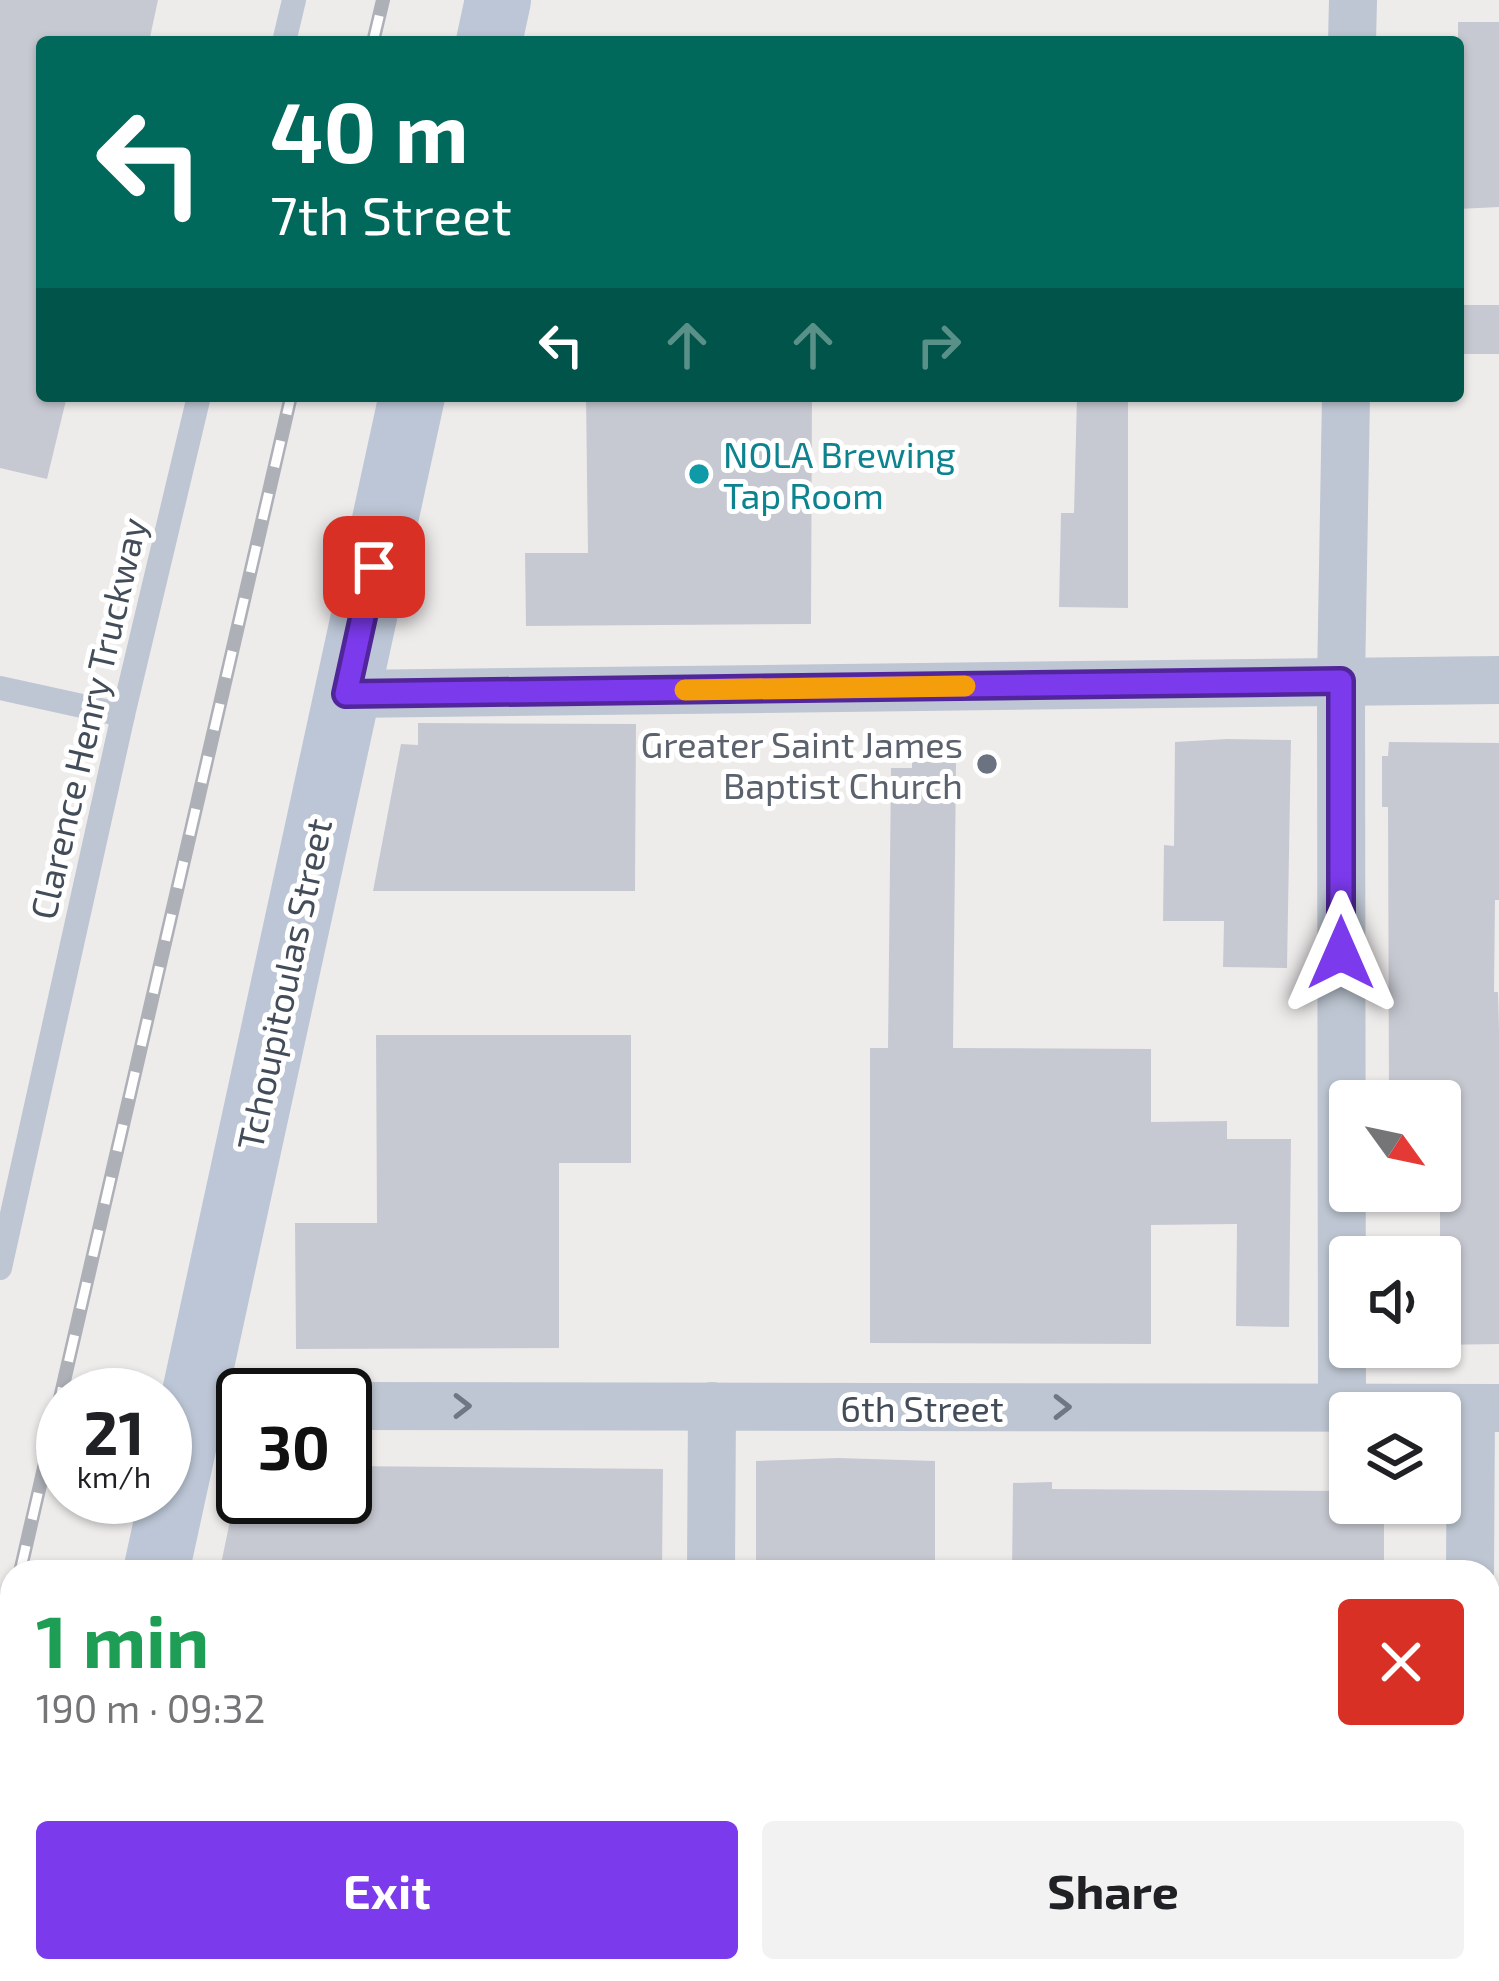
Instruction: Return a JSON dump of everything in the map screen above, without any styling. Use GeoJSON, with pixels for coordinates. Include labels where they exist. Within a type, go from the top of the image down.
{"type":"FeatureCollection","features":[{"type":"Feature","properties":{"kind":"street"},"geometry":{"type":"LineString","coordinates":[[490,36],[498,0]]}},
{"type":"Feature","properties":{"kind":"street"},"geometry":{"type":"LineString","coordinates":[[1352,36],[1353,0]]}},
{"type":"Feature","properties":{"kind":"street","name":"Tchoupitoulas Street"},"geometry":{"type":"LineString","coordinates":[[224,1368],[346,694],[411,402]]}},
{"type":"Feature","properties":{"kind":"street"},"geometry":{"type":"LineString","coordinates":[[1342,1392],[1341,681],[1346,402]]}},
{"type":"Feature","properties":{"kind":"street"},"geometry":{"type":"LineString","coordinates":[[346,694],[1499,680]]}},
{"type":"Feature","properties":{"kind":"street","name":"6th Street"},"geometry":{"type":"LineString","coordinates":[[372,1406],[1329,1408]]}},
{"type":"Feature","properties":{"kind":"street"},"geometry":{"type":"LineString","coordinates":[[711,1560],[712,1406]]}},
{"type":"Feature","properties":{"kind":"street"},"geometry":{"type":"LineString","coordinates":[[1471,1560],[1485,1408]]}},
{"type":"Feature","properties":{"kind":"street","name":"Tchoupitoulas Street"},"geometry":{"type":"LineString","coordinates":[[160,1560],[216,1410]]}},
{"type":"Feature","properties":{"kind":"lane"},"geometry":{"type":"LineString","coordinates":[[285,36],[294,0]]}},
{"type":"Feature","properties":{"kind":"lane","name":"Clarence Henry Truckway"},"geometry":{"type":"LineString","coordinates":[[0,1268],[198,402]]}},
{"type":"Feature","properties":{"kind":"lane"},"geometry":{"type":"LineString","coordinates":[[0,688],[123,715]]}},
{"type":"Feature","properties":{"kind":"building"},"geometry":{"type":"Polygon","coordinates":[[[0,0],[158,0],[150,36],[36,36],[36,402],[66,402],[47,479],[0,468],[0,0]]]}},
{"type":"Feature","properties":{"kind":"building"},"geometry":{"type":"Polygon","coordinates":[[[1458,22],[1499,22],[1499,207],[1464,209],[1464,36],[1458,36],[1458,22]]]}},
{"type":"Feature","properties":{"kind":"building"},"geometry":{"type":"Polygon","coordinates":[[[1464,305],[1499,305],[1499,354],[1464,354],[1464,305]]]}},
{"type":"Feature","properties":{"kind":"building","name":"NOLA Brewing Tap Room"},"geometry":{"type":"Polygon","coordinates":[[[586,402],[812,402],[811,624],[526,626],[525,553],[588,553],[586,402]]]}},
{"type":"Feature","properties":{"kind":"building"},"geometry":{"type":"Polygon","coordinates":[[[1077,402],[1128,402],[1128,608],[1059,607],[1061,513],[1074,513],[1077,402]]]}},
{"type":"Feature","properties":{"kind":"building"},"geometry":{"type":"Polygon","coordinates":[[[418,723],[636,724],[635,891],[373,891],[401,744],[418,745],[418,723]]]}},
{"type":"Feature","properties":{"kind":"building"},"geometry":{"type":"Polygon","coordinates":[[[1291,740],[1287,968],[1223,967],[1224,921],[1163,921],[1164,845],[1174,846],[1175,742],[1291,740]]]}},
{"type":"Feature","properties":{"kind":"building"},"geometry":{"type":"Polygon","coordinates":[[[1389,742],[1499,743],[1494,992],[1498,992],[1499,1030],[1499,1344],[1461,1345],[1461,1236],[1440,1236],[1440,1212],[1461,1212],[1461,1080],[1389,1080],[1388,807],[1382,807],[1382,756],[1388,756],[1389,742]]]}},
{"type":"Feature","properties":{"kind":"building"},"geometry":{"type":"Polygon","coordinates":[[[912,762],[956,762],[953,1048],[1151,1049],[1151,1122],[1227,1121],[1227,1139],[1291,1139],[1289,1327],[1236,1326],[1237,1224],[1151,1225],[1151,1344],[870,1343],[870,1048],[888,1048],[891,768],[912,768],[912,762]]]}},
{"type":"Feature","properties":{"kind":"building"},"geometry":{"type":"Polygon","coordinates":[[[376,1035],[631,1035],[631,1163],[559,1163],[559,1348],[296,1349],[295,1223],[377,1223],[376,1035]]]}},
{"type":"Feature","properties":{"kind":"building"},"geometry":{"type":"Polygon","coordinates":[[[756,1461],[935,1461],[935,1560],[756,1560],[756,1461]]]}},
{"type":"Feature","properties":{"kind":"building"},"geometry":{"type":"Polygon","coordinates":[[[372,1466],[663,1469],[662,1560],[222,1560],[229,1524],[372,1524],[372,1466]]]}},
{"type":"Feature","properties":{"kind":"building"},"geometry":{"type":"Polygon","coordinates":[[[1052,1482],[1052,1489],[1329,1491],[1329,1524],[1384,1524],[1384,1560],[1012,1560],[1013,1483],[1052,1482]]]}},
{"type":"Feature","properties":{"kind":"railway"},"geometry":{"type":"LineString","coordinates":[[374,36],[383,0]]}},
{"type":"Feature","properties":{"kind":"railway"},"geometry":{"type":"LineString","coordinates":[[23,1560],[290,402]]}},
{"type":"Feature","properties":{"kind":"slow traffic"},"geometry":{"type":"LineString","coordinates":[[685,690],[965,686]]}},
{"type":"Feature","properties":{"kind":"place","name":"NOLA Brewing Tap Room"},"geometry":{"type":"Point","coordinates":[699,474]}},
{"type":"Feature","properties":{"kind":"place","name":"Greater Saint James Baptist Church"},"geometry":{"type":"Point","coordinates":[987,764]}},
{"type":"Feature","properties":{"kind":"route"},"geometry":{"type":"LineString","coordinates":[[374,567],[346,694],[1341,681],[1341,953]]}}]}
